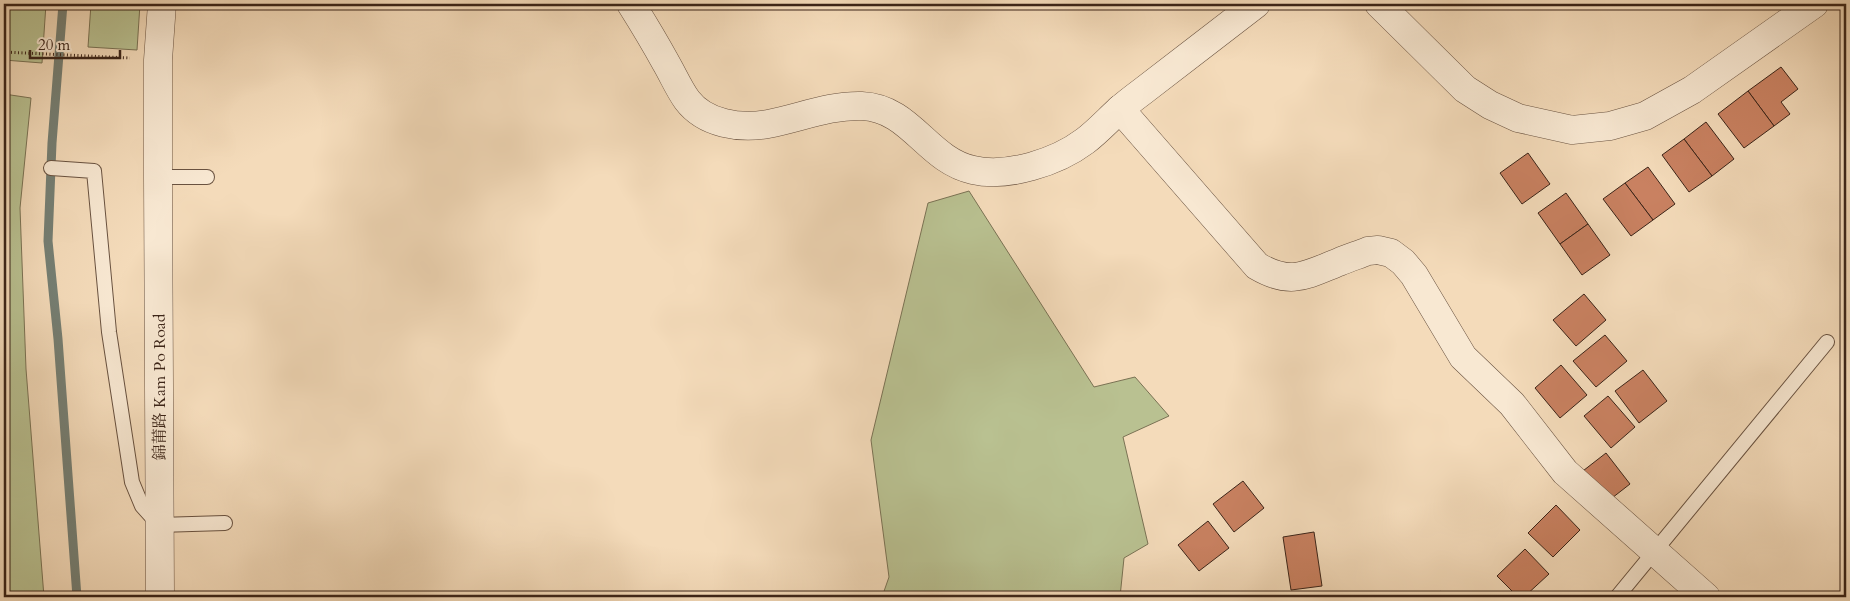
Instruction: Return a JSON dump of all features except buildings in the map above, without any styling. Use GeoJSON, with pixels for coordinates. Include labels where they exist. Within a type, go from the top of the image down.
{"type":"FeatureCollection","features":[{"type":"Feature","properties":{"kind":"street","name":"錦莆路 Kam Po Road"},"geometry":{"type":"LineString","coordinates":[[160,597],[158,60],[162,4]]}},
{"type":"Feature","properties":{"kind":"street"},"geometry":{"type":"LineString","coordinates":[[631,4],[688,101],[704,115],[726,124],[746,126],[768,124],[830,108],[863,106],[888,113],[908,124],[921,138],[953,163],[973,170],[997,172],[1025,169],[1058,156],[1085,141],[1120,109],[1256,4]]}},
{"type":"Feature","properties":{"kind":"street"},"geometry":{"type":"LineString","coordinates":[[1379,4],[1465,89],[1490,105],[1518,118],[1572,130],[1610,126],[1645,116],[1692,90],[1814,4]]}},
{"type":"Feature","properties":{"kind":"street"},"geometry":{"type":"LineString","coordinates":[[1120,109],[1257,266],[1271,275],[1290,278],[1302,276],[1378,250],[1392,253],[1403,262],[1414,275],[1463,357],[1512,404],[1565,472],[1706,597]]}},
{"type":"Feature","properties":{"kind":"lane"},"geometry":{"type":"LineString","coordinates":[[51,168],[94,171],[109,332],[132,482],[142,506],[159,525],[225,524]]}},
{"type":"Feature","properties":{"kind":"lane"},"geometry":{"type":"LineString","coordinates":[[158,177],[207,177]]}},
{"type":"Feature","properties":{"kind":"lane"},"geometry":{"type":"LineString","coordinates":[[1617,597],[1827,342]]}},
{"type":"Feature","properties":{"kind":"path"},"geometry":{"type":"LineString","coordinates":[[4,52],[133,58]]}},
{"type":"Feature","properties":{"kind":"green space"},"geometry":{"type":"Polygon","coordinates":[[[4,4],[46,4],[42,63],[4,60],[4,4]]]}},
{"type":"Feature","properties":{"kind":"green space"},"geometry":{"type":"Polygon","coordinates":[[[91,4],[140,4],[137,50],[88,47],[91,4]]]}},
{"type":"Feature","properties":{"kind":"green space"},"geometry":{"type":"Polygon","coordinates":[[[4,94],[31,98],[20,208],[26,369],[44,597],[4,597],[4,94]]]}},
{"type":"Feature","properties":{"kind":"green space"},"geometry":{"type":"Polygon","coordinates":[[[969,191],[1094,387],[1135,377],[1169,416],[1123,437],[1148,544],[1124,558],[1120,597],[882,597],[889,577],[871,440],[928,203],[969,191]]]}},
{"type":"Feature","properties":{"kind":"waterway"},"geometry":{"type":"LineString","coordinates":[[63,4],[52,143],[48,241],[58,339],[77,597]]}}]}
